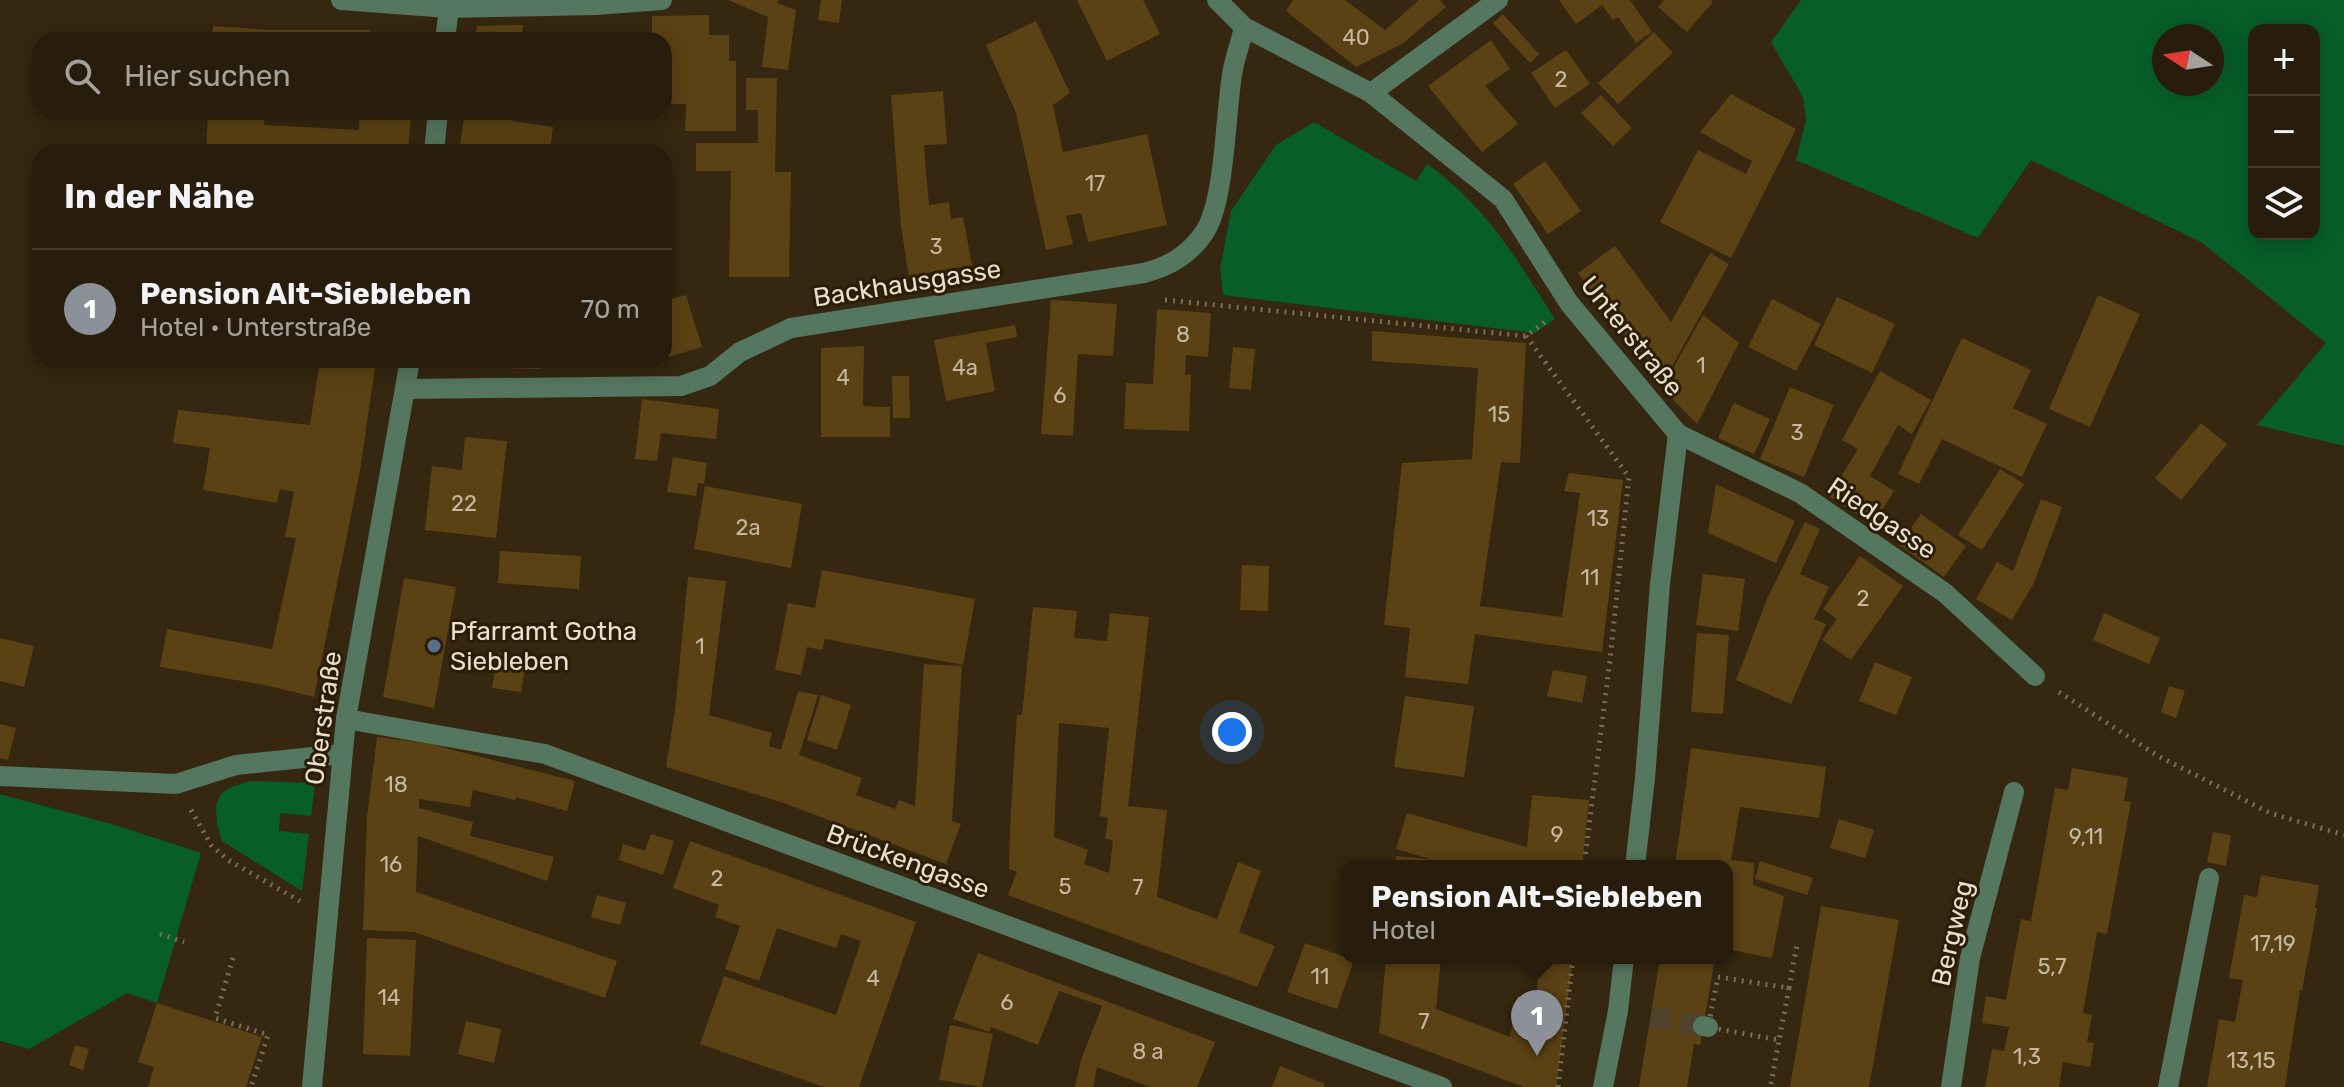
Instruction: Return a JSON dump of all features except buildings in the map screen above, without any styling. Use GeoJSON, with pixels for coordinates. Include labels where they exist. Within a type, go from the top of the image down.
{"type":"FeatureCollection","features":[{"type":"Feature","properties":{"kind":"street"},"geometry":{"type":"LineString","coordinates":[[341,0],[596,5],[662,0]]}},
{"type":"Feature","properties":{"kind":"street","name":"Unterstraße"},"geometry":{"type":"LineString","coordinates":[[1217,0],[1244,27],[1371,93],[1503,199],[1569,303],[1678,434],[1660,584],[1636,860]]}},
{"type":"Feature","properties":{"kind":"street"},"geometry":{"type":"LineString","coordinates":[[1371,93],[1498,0]]}},
{"type":"Feature","properties":{"kind":"street"},"geometry":{"type":"LineString","coordinates":[[446,32],[449,4]]}},
{"type":"Feature","properties":{"kind":"street","name":"Backhausgasse"},"geometry":{"type":"LineString","coordinates":[[406,389],[681,386],[710,376],[740,352],[791,328],[1144,273],[1168,266],[1187,253],[1206,230],[1216,204],[1233,70],[1244,27]]}},
{"type":"Feature","properties":{"kind":"street"},"geometry":{"type":"LineString","coordinates":[[435,144],[437,120]]}},
{"type":"Feature","properties":{"kind":"street","name":"Oberstraße"},"geometry":{"type":"LineString","coordinates":[[312,1087],[346,719],[409,368]]}},
{"type":"Feature","properties":{"kind":"street","name":"Riedgasse"},"geometry":{"type":"LineString","coordinates":[[1678,434],[1800,493],[1945,593],[2035,676]]}},
{"type":"Feature","properties":{"kind":"street","name":"Brückengasse"},"geometry":{"type":"LineString","coordinates":[[346,719],[545,754],[1442,1087]]}},
{"type":"Feature","properties":{"kind":"street"},"geometry":{"type":"LineString","coordinates":[[1,776],[176,784],[236,765],[342,754]]}},
{"type":"Feature","properties":{"kind":"street","name":"Bergweg"},"geometry":{"type":"LineString","coordinates":[[1951,1087],[1970,958],[2014,792]]}},
{"type":"Feature","properties":{"kind":"street"},"geometry":{"type":"LineString","coordinates":[[2168,1087],[2209,878]]}},
{"type":"Feature","properties":{"kind":"street"},"geometry":{"type":"LineString","coordinates":[[1603,1087],[1618,1011],[1623,964]]}},
{"type":"Feature","properties":{"kind":"path"},"geometry":{"type":"LineString","coordinates":[[1160,299],[1526,336],[1629,477],[1585,860]]}},
{"type":"Feature","properties":{"kind":"path"},"geometry":{"type":"LineString","coordinates":[[2035,676],[2172,763],[2270,813],[2344,835]]}},
{"type":"Feature","properties":{"kind":"path"},"geometry":{"type":"LineString","coordinates":[[176,784],[211,845],[228,860],[301,901],[329,905]]}},
{"type":"Feature","properties":{"kind":"path"},"geometry":{"type":"LineString","coordinates":[[160,934],[184,942]]}},
{"type":"Feature","properties":{"kind":"path"},"geometry":{"type":"LineString","coordinates":[[1771,1084],[1797,945]]}},
{"type":"Feature","properties":{"kind":"path"},"geometry":{"type":"LineString","coordinates":[[233,958],[215,1018],[268,1035],[251,1087]]}},
{"type":"Feature","properties":{"kind":"path"},"geometry":{"type":"LineString","coordinates":[[1558,1087],[1572,964]]}},
{"type":"Feature","properties":{"kind":"path"},"geometry":{"type":"LineString","coordinates":[[1779,1040],[1706,1026],[1718,977],[1789,988]]}},
{"type":"Feature","properties":{"kind":"green space"},"geometry":{"type":"Polygon","coordinates":[[[1801,0],[2344,0],[2344,446],[2257,425],[2326,343],[2201,242],[2031,160],[1978,238],[1796,160],[1806,120],[1803,97],[1771,42],[1801,0]]]}},
{"type":"Feature","properties":{"kind":"green space"},"geometry":{"type":"Polygon","coordinates":[[[1314,122],[1416,181],[1427,164],[1448,181],[1499,235],[1555,319],[1535,333],[1223,295],[1220,269],[1231,211],[1276,145],[1314,122]]]}},
{"type":"Feature","properties":{"kind":"green space"},"geometry":{"type":"Polygon","coordinates":[[[250,781],[315,783],[311,816],[280,813],[279,831],[309,834],[302,891],[222,841],[216,805],[221,794],[250,781]]]}},
{"type":"Feature","properties":{"kind":"green space"},"geometry":{"type":"Polygon","coordinates":[[[0,794],[115,825],[201,853],[157,1003],[127,993],[29,1049],[0,1041],[0,794]]]}},
{"type":"Feature","properties":{"kind":"tunnel"},"geometry":{"type":"LineString","coordinates":[[1651,1017],[1703,1026]]}},
{"type":"Feature","properties":{"kind":"place","name":"Pfarramt Gotha Siebleben"},"geometry":{"type":"Point","coordinates":[434,646]}},
{"type":"Feature","properties":{"kind":"place","name":"Pension Alt-Siebleben"},"geometry":{"type":"Point","coordinates":[1537,1056]}}]}
